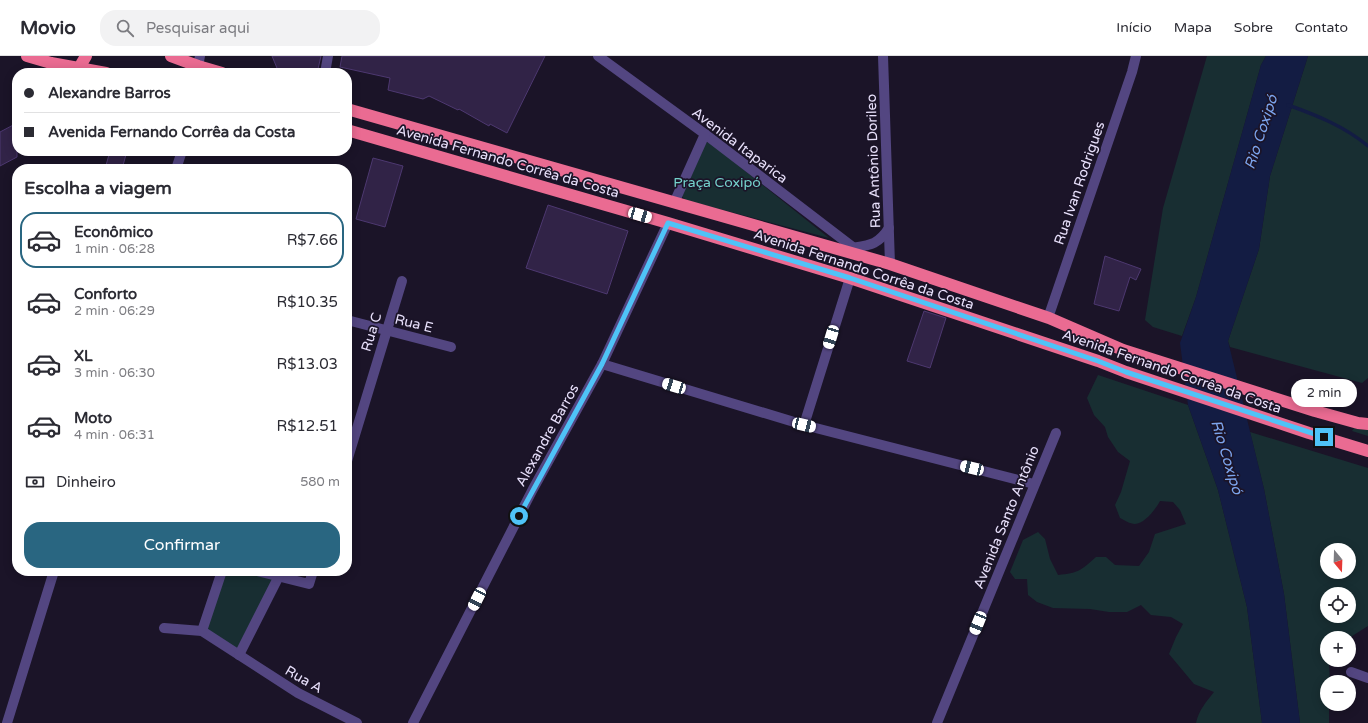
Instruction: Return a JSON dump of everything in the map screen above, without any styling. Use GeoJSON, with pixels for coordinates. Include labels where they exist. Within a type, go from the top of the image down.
{"type":"FeatureCollection","features":[{"type":"Feature","properties":{"kind":"highway"},"geometry":{"type":"LineString","coordinates":[[27,56],[79,68],[86,56]]}},
{"type":"Feature","properties":{"kind":"highway"},"geometry":{"type":"LineString","coordinates":[[171,56],[199,61],[212,68]]}},
{"type":"Feature","properties":{"kind":"highway","name":"Avenida Fernando Corrêa da Costa"},"geometry":{"type":"LineString","coordinates":[[352,110],[890,264],[1048,318],[1123,350],[1315,411],[1358,423],[1368,424]]}},
{"type":"Feature","properties":{"kind":"highway","name":"Avenida Fernando Corrêa da Costa"},"geometry":{"type":"LineString","coordinates":[[352,131],[668,223],[850,278],[1098,361],[1126,372],[1368,451]]}},
{"type":"Feature","properties":{"kind":"street"},"geometry":{"type":"LineString","coordinates":[[326,68],[328,56]]}},
{"type":"Feature","properties":{"kind":"street","name":"Avenida Itaparica"},"geometry":{"type":"LineString","coordinates":[[598,56],[704,134],[864,257]]}},
{"type":"Feature","properties":{"kind":"street","name":"Rua Antônio Dorileo"},"geometry":{"type":"LineString","coordinates":[[883,56],[890,264]]}},
{"type":"Feature","properties":{"kind":"street","name":"Rua Ivan Rodrigues"},"geometry":{"type":"LineString","coordinates":[[1048,318],[1132,72],[1136,56]]}},
{"type":"Feature","properties":{"kind":"street"},"geometry":{"type":"LineString","coordinates":[[674,203],[704,134]]}},
{"type":"Feature","properties":{"kind":"street","name":"Alexandre Barros"},"geometry":{"type":"LineString","coordinates":[[413,723],[534,489],[602,364],[668,223]]}},
{"type":"Feature","properties":{"kind":"street"},"geometry":{"type":"LineString","coordinates":[[839,250],[854,248],[876,242],[882,238],[889,228]]}},
{"type":"Feature","properties":{"kind":"street"},"geometry":{"type":"LineString","coordinates":[[804,425],[850,278]]}},
{"type":"Feature","properties":{"kind":"street","name":"Rua C"},"geometry":{"type":"LineString","coordinates":[[352,445],[402,281]]}},
{"type":"Feature","properties":{"kind":"street","name":"Rua E"},"geometry":{"type":"LineString","coordinates":[[352,321],[451,347]]}},
{"type":"Feature","properties":{"kind":"street"},"geometry":{"type":"LineString","coordinates":[[602,364],[804,425],[1034,484]]}},
{"type":"Feature","properties":{"kind":"street","name":"Avenida Santo Antônio"},"geometry":{"type":"LineString","coordinates":[[937,723],[1056,433]]}},
{"type":"Feature","properties":{"kind":"street"},"geometry":{"type":"LineString","coordinates":[[7,723],[52,576]]}},
{"type":"Feature","properties":{"kind":"street"},"geometry":{"type":"LineString","coordinates":[[202,631],[220,576]]}},
{"type":"Feature","properties":{"kind":"street"},"geometry":{"type":"LineString","coordinates":[[238,655],[279,576],[309,584],[311,576]]}},
{"type":"Feature","properties":{"kind":"street","name":"Rua A"},"geometry":{"type":"LineString","coordinates":[[164,628],[202,631],[298,693],[357,723]]}},
{"type":"Feature","properties":{"kind":"street"},"geometry":{"type":"LineString","coordinates":[[1351,672],[1368,678]]}},
{"type":"Feature","properties":{"kind":"green space"},"geometry":{"type":"Polygon","coordinates":[[[1207,56],[1266,56],[1261,65],[1196,297],[1182,336],[1153,327],[1145,320],[1163,208],[1207,56]]]}},
{"type":"Feature","properties":{"kind":"green space"},"geometry":{"type":"Polygon","coordinates":[[[1308,56],[1368,56],[1368,378],[1362,383],[1230,347],[1228,341],[1259,249],[1270,176],[1308,56]]]}},
{"type":"Feature","properties":{"kind":"green space","name":"Praça Coxipó"},"geometry":{"type":"Polygon","coordinates":[[[706,142],[710,143],[829,238],[685,200],[682,196],[706,142]]]}},
{"type":"Feature","properties":{"kind":"green space"},"geometry":{"type":"Polygon","coordinates":[[[1098,375],[1188,405],[1218,490],[1247,607],[1262,723],[1196,723],[1201,710],[1214,692],[1194,684],[1169,654],[1183,624],[1171,617],[1151,615],[1141,605],[1127,612],[1053,608],[1037,602],[1028,595],[1027,579],[1015,579],[1010,572],[1023,540],[1038,532],[1045,539],[1050,559],[1058,575],[1075,572],[1096,557],[1106,557],[1115,565],[1139,566],[1149,552],[1155,534],[1186,524],[1180,510],[1173,502],[1160,501],[1156,508],[1142,522],[1135,524],[1120,518],[1115,505],[1121,492],[1130,461],[1118,452],[1108,437],[1105,427],[1094,415],[1087,398],[1098,375]]]}},
{"type":"Feature","properties":{"kind":"green space"},"geometry":{"type":"Polygon","coordinates":[[[1354,428],[1368,430],[1368,436],[1352,431],[1354,428]]]}},
{"type":"Feature","properties":{"kind":"green space"},"geometry":{"type":"Polygon","coordinates":[[[1250,432],[1368,468],[1368,626],[1356,634],[1356,631],[1320,631],[1320,667],[1329,667],[1330,675],[1320,675],[1320,711],[1329,711],[1329,723],[1300,723],[1284,594],[1264,489],[1250,432]]]}},
{"type":"Feature","properties":{"kind":"green space"},"geometry":{"type":"Polygon","coordinates":[[[225,576],[263,576],[275,579],[239,651],[206,630],[225,576]]]}},
{"type":"Feature","properties":{"kind":"water","name":"Rio Coxipó"},"geometry":{"type":"Polygon","coordinates":[[[1266,56],[1308,56],[1270,176],[1259,249],[1228,341],[1264,489],[1284,594],[1300,723],[1262,723],[1247,607],[1218,490],[1188,405],[1180,343],[1196,297],[1261,65],[1266,56]]]}},
{"type":"Feature","properties":{"kind":"building"},"geometry":{"type":"Polygon","coordinates":[[[272,56],[321,56],[318,68],[277,68],[272,56]]]}},
{"type":"Feature","properties":{"kind":"building"},"geometry":{"type":"Polygon","coordinates":[[[342,56],[545,56],[507,133],[490,124],[489,126],[459,109],[458,110],[429,96],[423,99],[388,90],[390,78],[352,70],[352,68],[340,67],[342,56]]]}},
{"type":"Feature","properties":{"kind":"building"},"geometry":{"type":"Polygon","coordinates":[[[12,126],[12,156],[17,157],[0,166],[0,132],[12,126]]]}},
{"type":"Feature","properties":{"kind":"building"},"geometry":{"type":"Polygon","coordinates":[[[109,156],[126,156],[123,164],[106,164],[109,156]]]}},
{"type":"Feature","properties":{"kind":"building"},"geometry":{"type":"Polygon","coordinates":[[[373,158],[403,166],[385,227],[356,219],[373,158]]]}},
{"type":"Feature","properties":{"kind":"building"},"geometry":{"type":"Polygon","coordinates":[[[548,205],[628,231],[607,294],[526,268],[548,205]]]}},
{"type":"Feature","properties":{"kind":"building"},"geometry":{"type":"Polygon","coordinates":[[[1105,256],[1141,269],[1136,280],[1130,277],[1119,311],[1094,304],[1105,256]]]}},
{"type":"Feature","properties":{"kind":"building"},"geometry":{"type":"Polygon","coordinates":[[[924,311],[946,318],[930,368],[907,361],[924,311]]]}},
{"type":"Feature","properties":{"kind":"waterway"},"geometry":{"type":"LineString","coordinates":[[1288,105],[1340,127],[1368,146]]}},
{"type":"Feature","properties":{"kind":"route"},"geometry":{"type":"LineString","coordinates":[[519,516],[602,364],[668,223],[850,278],[1098,361],[1126,372],[1324,437]]}}]}
